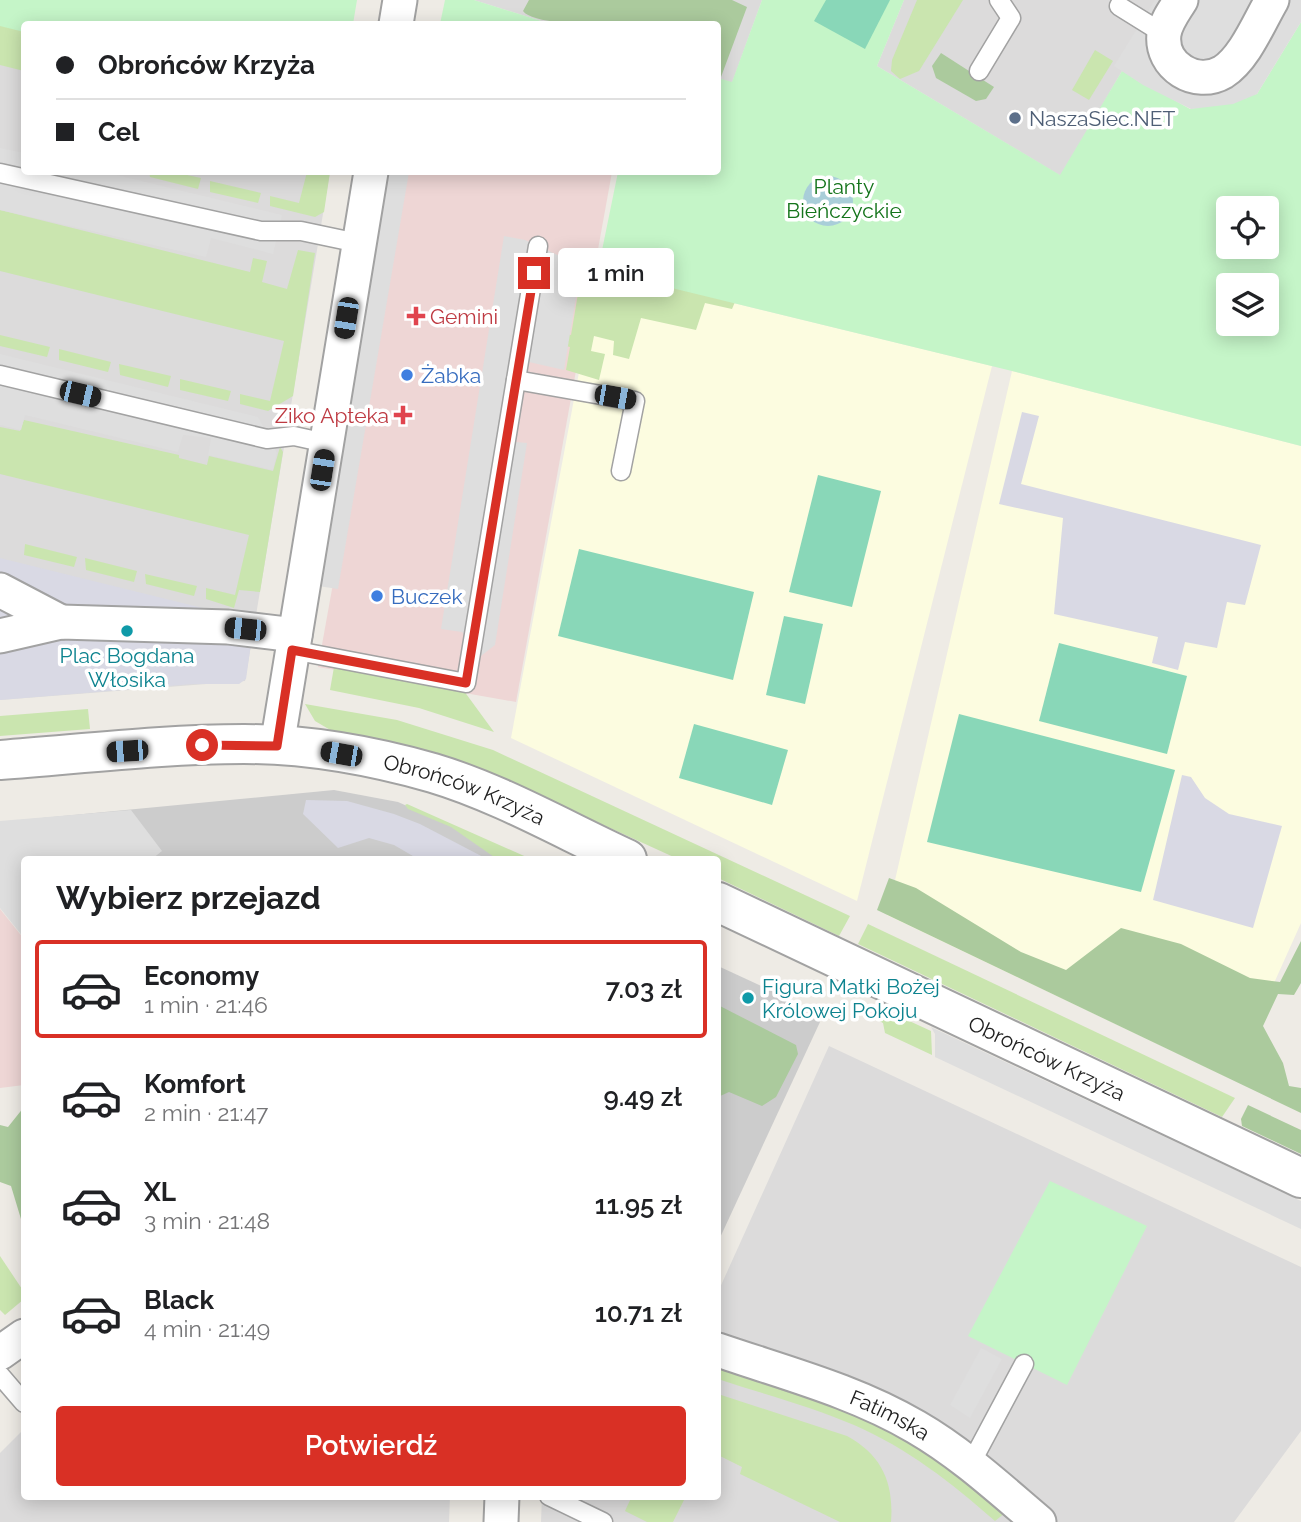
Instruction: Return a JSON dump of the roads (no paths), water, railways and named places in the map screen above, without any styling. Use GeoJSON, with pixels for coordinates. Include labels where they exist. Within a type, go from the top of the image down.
{"type":"FeatureCollection","features":[{"type":"Feature","properties":{"kind":"street"},"geometry":{"type":"LineString","coordinates":[[396,21],[400,0]]}},
{"type":"Feature","properties":{"kind":"street"},"geometry":{"type":"LineString","coordinates":[[1181,0],[1164,34],[1164,47],[1178,69],[1189,75],[1214,76],[1235,62],[1272,0]]}},
{"type":"Feature","properties":{"kind":"street"},"geometry":{"type":"LineString","coordinates":[[277,746],[370,175]]}},
{"type":"Feature","properties":{"kind":"street"},"geometry":{"type":"LineString","coordinates":[[0,590],[61,622]]}},
{"type":"Feature","properties":{"kind":"street"},"geometry":{"type":"LineString","coordinates":[[0,636],[61,622],[228,627],[294,643]]}},
{"type":"Feature","properties":{"kind":"street","name":"Obrońców Krzyża"},"geometry":{"type":"LineString","coordinates":[[0,761],[202,745],[277,746],[321,751],[434,774],[494,797],[621,856]]}},
{"type":"Feature","properties":{"kind":"street","name":"Obrońców Krzyża"},"geometry":{"type":"LineString","coordinates":[[721,903],[1301,1178]]}},
{"type":"Feature","properties":{"kind":"street"},"geometry":{"type":"LineString","coordinates":[[0,1353],[21,1338]]}},
{"type":"Feature","properties":{"kind":"street","name":"Fatimska"},"geometry":{"type":"LineString","coordinates":[[721,1351],[878,1407],[925,1432],[1039,1522]]}},
{"type":"Feature","properties":{"kind":"street"},"geometry":{"type":"LineString","coordinates":[[501,1522],[502,1500]]}},
{"type":"Feature","properties":{"kind":"lane"},"geometry":{"type":"LineString","coordinates":[[979,71],[1012,18],[999,0]]}},
{"type":"Feature","properties":{"kind":"lane"},"geometry":{"type":"LineString","coordinates":[[1119,6],[1164,34]]}},
{"type":"Feature","properties":{"kind":"lane"},"geometry":{"type":"LineString","coordinates":[[0,173],[261,231],[302,231],[358,243]]}},
{"type":"Feature","properties":{"kind":"lane"},"geometry":{"type":"LineString","coordinates":[[294,643],[466,683],[538,246]]}},
{"type":"Feature","properties":{"kind":"lane"},"geometry":{"type":"LineString","coordinates":[[0,375],[267,439],[294,436],[327,443]]}},
{"type":"Feature","properties":{"kind":"lane"},"geometry":{"type":"LineString","coordinates":[[516,380],[635,401],[621,471]]}},
{"type":"Feature","properties":{"kind":"lane"},"geometry":{"type":"LineString","coordinates":[[970,1465],[1024,1364]]}},
{"type":"Feature","properties":{"kind":"lane"},"geometry":{"type":"LineString","coordinates":[[0,1375],[21,1400]]}},
{"type":"Feature","properties":{"kind":"lane"},"geometry":{"type":"LineString","coordinates":[[557,1500],[603,1522]]}},
{"type":"Feature","properties":{"kind":"water"},"geometry":{"type":"Polygon","coordinates":[[[828,176],[846,183],[853,201],[846,219],[828,226],[810,219],[803,201],[810,183],[828,176]]]}},
{"type":"Feature","properties":{"kind":"place","name":"NaszaSiec.NET"},"geometry":{"type":"Point","coordinates":[1015,118]}},
{"type":"Feature","properties":{"kind":"place","name":"Gemini"},"geometry":{"type":"Point","coordinates":[416,316]}},
{"type":"Feature","properties":{"kind":"place","name":"Żabka"},"geometry":{"type":"Point","coordinates":[407,375]}},
{"type":"Feature","properties":{"kind":"place","name":"Ziko Apteka"},"geometry":{"type":"Point","coordinates":[403,415]}},
{"type":"Feature","properties":{"kind":"place","name":"Buczek"},"geometry":{"type":"Point","coordinates":[377,596]}},
{"type":"Feature","properties":{"kind":"place","name":"Plac Bogdana Włosika"},"geometry":{"type":"Point","coordinates":[127,631]}},
{"type":"Feature","properties":{"kind":"place","name":"Figura Matki Bożej Królowej Pokoju"},"geometry":{"type":"Point","coordinates":[748,998]}},
{"type":"Feature","properties":{"kind":"park label","name":"Planty Bieńczyckie"},"geometry":{"type":"Point","coordinates":[844,198]}}]}
